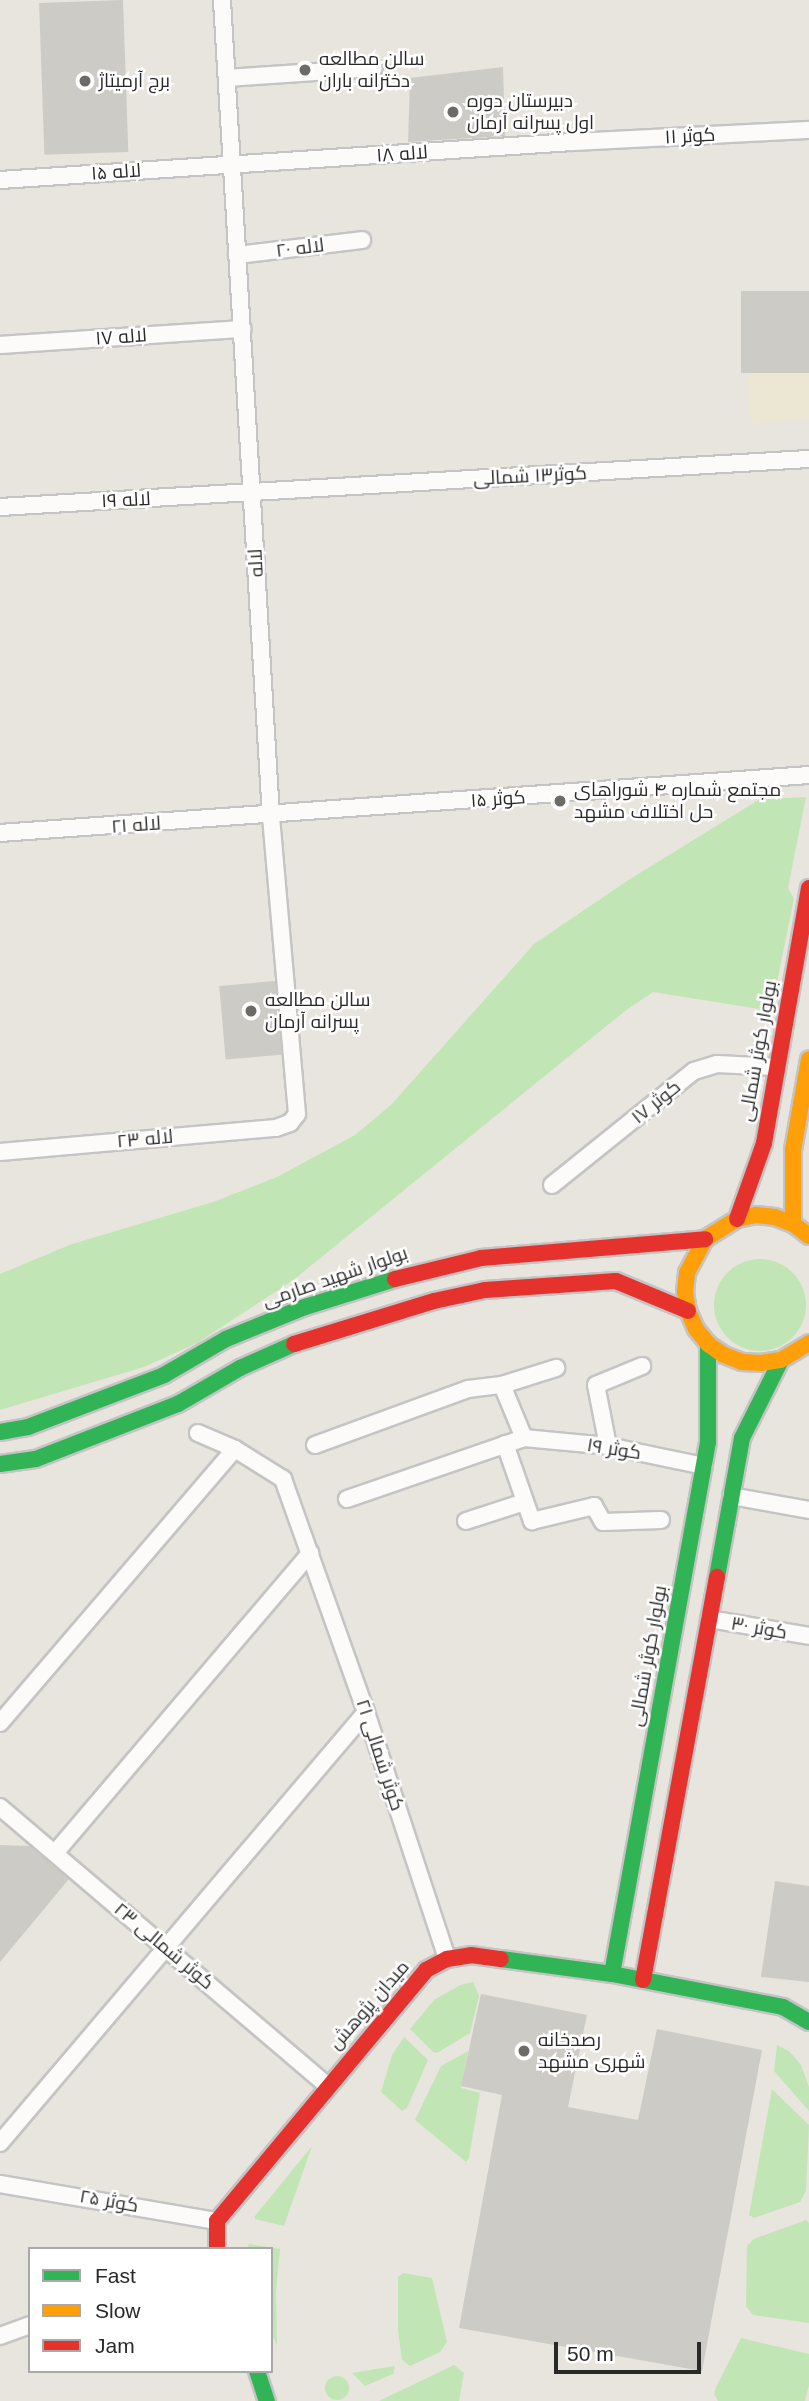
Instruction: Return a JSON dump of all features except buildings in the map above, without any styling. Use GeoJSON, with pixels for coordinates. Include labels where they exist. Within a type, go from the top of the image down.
{"type":"FeatureCollection","features":[{"type":"Feature","properties":{"kind":"street","name":"لاله"},"geometry":{"type":"LineString","coordinates":[[222,0],[271,816],[297,1114],[290,1123]]}},
{"type":"Feature","properties":{"kind":"street"},"geometry":{"type":"LineString","coordinates":[[227,78],[374,68]]}},
{"type":"Feature","properties":{"kind":"street","name":"کوثر ۱۱"},"geometry":{"type":"LineString","coordinates":[[572,142],[809,130]]}},
{"type":"Feature","properties":{"kind":"street","name":"لاله ۱۸"},"geometry":{"type":"LineString","coordinates":[[232,165],[572,142]]}},
{"type":"Feature","properties":{"kind":"street","name":"لاله ۱۵"},"geometry":{"type":"LineString","coordinates":[[0,180],[232,165]]}},
{"type":"Feature","properties":{"kind":"street","name":"لاله ۲۰"},"geometry":{"type":"LineString","coordinates":[[237,256],[362,240]]}},
{"type":"Feature","properties":{"kind":"street","name":"لاله ۱۷"},"geometry":{"type":"LineString","coordinates":[[0,345],[242,330]]}},
{"type":"Feature","properties":{"kind":"street","name":"کوثر۱۳ شمالی"},"geometry":{"type":"LineString","coordinates":[[251,492],[809,459]]}},
{"type":"Feature","properties":{"kind":"street","name":"لاله ۱۹"},"geometry":{"type":"LineString","coordinates":[[0,507],[251,492]]}},
{"type":"Feature","properties":{"kind":"street","name":"کوثر ۱۵"},"geometry":{"type":"LineString","coordinates":[[271,816],[809,775]]}},
{"type":"Feature","properties":{"kind":"street","name":"لاله ۲۱"},"geometry":{"type":"LineString","coordinates":[[0,833],[271,816]]}},
{"type":"Feature","properties":{"kind":"street","name":"بولوار کوثر شمالی"},"geometry":{"type":"LineString","coordinates":[[737,1219],[764,1143],[809,888]]}},
{"type":"Feature","properties":{"kind":"street"},"geometry":{"type":"LineString","coordinates":[[793,1224],[793,1150],[809,1059]]}},
{"type":"Feature","properties":{"kind":"street","name":"کوثر ۱۷"},"geometry":{"type":"LineString","coordinates":[[552,1185],[694,1070],[717,1064],[777,1067]]}},
{"type":"Feature","properties":{"kind":"street","name":"لاله ۲۳"},"geometry":{"type":"LineString","coordinates":[[0,1152],[276,1128],[290,1123]]}},
{"type":"Feature","properties":{"kind":"street"},"geometry":{"type":"LineString","coordinates":[[809,1236],[793,1224],[756,1215],[719,1227],[705,1239],[687,1273],[685,1292],[688,1311],[696,1329],[708,1344],[724,1355],[742,1362],[761,1363],[780,1360],[809,1343]]}},
{"type":"Feature","properties":{"kind":"street","name":"بولوار شهید صارمی"},"geometry":{"type":"LineString","coordinates":[[0,1432],[28,1427],[164,1374],[226,1339],[305,1307],[426,1269],[481,1258],[705,1239]]}},
{"type":"Feature","properties":{"kind":"street"},"geometry":{"type":"LineString","coordinates":[[0,1464],[36,1459],[178,1404],[240,1368],[286,1347],[434,1300],[485,1290],[616,1281],[688,1311]]}},
{"type":"Feature","properties":{"kind":"street","name":"بولوار کوثر شمالی"},"geometry":{"type":"LineString","coordinates":[[612,1974],[708,1442],[708,1344]]}},
{"type":"Feature","properties":{"kind":"street"},"geometry":{"type":"LineString","coordinates":[[643,1980],[742,1438],[780,1360]]}},
{"type":"Feature","properties":{"kind":"street"},"geometry":{"type":"LineString","coordinates":[[608,1446],[596,1384],[642,1366]]}},
{"type":"Feature","properties":{"kind":"street"},"geometry":{"type":"LineString","coordinates":[[315,1445],[468,1389],[502,1385],[556,1368]]}},
{"type":"Feature","properties":{"kind":"street"},"geometry":{"type":"LineString","coordinates":[[347,1499],[523,1437],[502,1385]]}},
{"type":"Feature","properties":{"kind":"street","name":"کوثر شمالی ۲۱"},"geometry":{"type":"LineString","coordinates":[[198,1433],[235,1449],[283,1479],[366,1712],[447,1959]]}},
{"type":"Feature","properties":{"kind":"street","name":"کوثر ۱۹"},"geometry":{"type":"LineString","coordinates":[[523,1437],[608,1446],[704,1466]]}},
{"type":"Feature","properties":{"kind":"street"},"geometry":{"type":"LineString","coordinates":[[505,1444],[532,1521],[594,1506],[603,1522],[661,1520]]}},
{"type":"Feature","properties":{"kind":"street"},"geometry":{"type":"LineString","coordinates":[[0,1723],[235,1449]]}},
{"type":"Feature","properties":{"kind":"street"},"geometry":{"type":"LineString","coordinates":[[731,1496],[809,1510]]}},
{"type":"Feature","properties":{"kind":"street"},"geometry":{"type":"LineString","coordinates":[[466,1521],[525,1502]]}},
{"type":"Feature","properties":{"kind":"street"},"geometry":{"type":"LineString","coordinates":[[55,1853],[310,1553]]}},
{"type":"Feature","properties":{"kind":"street","name":"کوثر ۳۰"},"geometry":{"type":"LineString","coordinates":[[709,1619],[809,1636]]}},
{"type":"Feature","properties":{"kind":"street"},"geometry":{"type":"LineString","coordinates":[[0,2143],[366,1712]]}},
{"type":"Feature","properties":{"kind":"street","name":"کوثر شمالی ۲۳"},"geometry":{"type":"LineString","coordinates":[[2,1814],[55,1853],[327,2085]]}},
{"type":"Feature","properties":{"kind":"street"},"geometry":{"type":"LineString","coordinates":[[447,1959],[471,1955],[612,1974],[783,2007],[809,2021]]}},
{"type":"Feature","properties":{"kind":"street","name":"میدان پژوهش"},"geometry":{"type":"LineString","coordinates":[[217,2221],[327,2085],[388,2018],[426,1970],[447,1959]]}},
{"type":"Feature","properties":{"kind":"street","name":"کوثر ۲۵"},"geometry":{"type":"LineString","coordinates":[[0,2183],[217,2221]]}},
{"type":"Feature","properties":{"kind":"street"},"geometry":{"type":"LineString","coordinates":[[0,2197],[26,2188]]}},
{"type":"Feature","properties":{"kind":"street"},"geometry":{"type":"LineString","coordinates":[[217,2221],[217,2247]]}},
{"type":"Feature","properties":{"kind":"street"},"geometry":{"type":"LineString","coordinates":[[0,2336],[28,2326]]}},
{"type":"Feature","properties":{"kind":"street"},"geometry":{"type":"LineString","coordinates":[[258,2373],[267,2401]]}},
{"type":"Feature","properties":{"kind":"shaded area"},"geometry":{"type":"Polygon","coordinates":[[[809,291],[809,420],[751,423],[741,295],[809,291]]]}},
{"type":"Feature","properties":{"kind":"green space"},"geometry":{"type":"Polygon","coordinates":[[[806,797],[788,888],[794,899],[771,1011],[653,992],[625,1011],[292,1281],[197,1343],[144,1367],[0,1410],[0,1274],[72,1244],[213,1202],[277,1177],[355,1135],[391,1105],[534,944],[630,879],[760,799],[806,797]]]}},
{"type":"Feature","properties":{"kind":"green space"},"geometry":{"type":"Polygon","coordinates":[[[760,1259],[778,1262],[793,1272],[803,1287],[806,1305],[803,1323],[793,1338],[778,1348],[760,1351],[742,1348],[727,1338],[717,1323],[714,1305],[717,1287],[727,1272],[742,1262],[760,1259]]]}},
{"type":"Feature","properties":{"kind":"green space"},"geometry":{"type":"Polygon","coordinates":[[[473,1982],[479,1996],[470,2033],[437,2053],[433,2052],[410,2029],[434,2000],[460,1985],[473,1982]]]}},
{"type":"Feature","properties":{"kind":"green space"},"geometry":{"type":"Polygon","coordinates":[[[404,2037],[428,2060],[407,2108],[402,2111],[381,2092],[392,2055],[404,2037]]]}},
{"type":"Feature","properties":{"kind":"green space"},"geometry":{"type":"Polygon","coordinates":[[[777,2045],[789,2051],[801,2065],[809,2087],[809,2111],[774,2071],[777,2045]]]}},
{"type":"Feature","properties":{"kind":"green space"},"geometry":{"type":"Polygon","coordinates":[[[468,2051],[461,2088],[480,2093],[469,2158],[466,2162],[415,2120],[441,2066],[468,2051]]]}},
{"type":"Feature","properties":{"kind":"green space"},"geometry":{"type":"Polygon","coordinates":[[[772,2089],[809,2125],[806,2191],[800,2202],[754,2218],[749,2215],[772,2089]]]}},
{"type":"Feature","properties":{"kind":"green space"},"geometry":{"type":"Polygon","coordinates":[[[312,2146],[284,2226],[255,2219],[255,2216],[312,2146]]]}},
{"type":"Feature","properties":{"kind":"green space"},"geometry":{"type":"Polygon","coordinates":[[[806,2220],[809,2223],[809,2323],[753,2315],[746,2306],[747,2246],[754,2239],[806,2220]]]}},
{"type":"Feature","properties":{"kind":"green space"},"geometry":{"type":"Polygon","coordinates":[[[273,2248],[280,2249],[276,2292],[277,2345],[273,2337],[273,2248]]]}},
{"type":"Feature","properties":{"kind":"green space"},"geometry":{"type":"Polygon","coordinates":[[[403,2273],[432,2278],[447,2342],[440,2352],[410,2366],[402,2360],[398,2330],[398,2277],[403,2273]]]}},
{"type":"Feature","properties":{"kind":"green space"},"geometry":{"type":"Polygon","coordinates":[[[741,2338],[809,2354],[809,2385],[805,2401],[718,2401],[714,2394],[716,2387],[741,2338]]]}},
{"type":"Feature","properties":{"kind":"green space"},"geometry":{"type":"Polygon","coordinates":[[[454,2365],[464,2373],[459,2401],[379,2401],[454,2365]]]}},
{"type":"Feature","properties":{"kind":"green space"},"geometry":{"type":"Polygon","coordinates":[[[395,2366],[393,2374],[365,2386],[352,2373],[395,2366]]]}},
{"type":"Feature","properties":{"kind":"green space"},"geometry":{"type":"Polygon","coordinates":[[[337,2376],[345,2380],[349,2388],[345,2396],[337,2400],[329,2396],[325,2388],[329,2380],[337,2376]]]}},
{"type":"Feature","properties":{"kind":"traffic: fast"},"geometry":{"type":"LineString","coordinates":[[0,1432],[28,1427],[164,1375],[226,1339],[305,1307],[395,1279]]}},
{"type":"Feature","properties":{"kind":"traffic: fast"},"geometry":{"type":"LineString","coordinates":[[0,1464],[36,1459],[178,1404],[240,1368],[294,1344]]}},
{"type":"Feature","properties":{"kind":"traffic: fast"},"geometry":{"type":"LineString","coordinates":[[612,1974],[708,1442],[708,1344]]}},
{"type":"Feature","properties":{"kind":"traffic: fast"},"geometry":{"type":"LineString","coordinates":[[717,1577],[742,1438],[781,1360]]}},
{"type":"Feature","properties":{"kind":"traffic: fast"},"geometry":{"type":"LineString","coordinates":[[501,1959],[612,1974],[783,2007],[809,2022]]}},
{"type":"Feature","properties":{"kind":"traffic: fast"},"geometry":{"type":"LineString","coordinates":[[258,2373],[267,2401]]}},
{"type":"Feature","properties":{"kind":"traffic: slow"},"geometry":{"type":"LineString","coordinates":[[793,1224],[793,1150],[809,1059]]}},
{"type":"Feature","properties":{"kind":"traffic: slow"},"geometry":{"type":"LineString","coordinates":[[809,1236],[793,1224],[775,1217],[756,1215],[737,1219],[705,1239],[687,1273],[685,1292],[688,1311],[696,1329],[708,1344],[724,1355],[742,1362],[761,1363],[781,1360],[809,1343]]}},
{"type":"Feature","properties":{"kind":"traffic: jam"},"geometry":{"type":"LineString","coordinates":[[737,1219],[764,1143],[809,888]]}},
{"type":"Feature","properties":{"kind":"traffic: jam"},"geometry":{"type":"LineString","coordinates":[[395,1279],[481,1258],[705,1239]]}},
{"type":"Feature","properties":{"kind":"traffic: jam"},"geometry":{"type":"LineString","coordinates":[[294,1344],[434,1301],[485,1290],[616,1281],[688,1311]]}},
{"type":"Feature","properties":{"kind":"traffic: jam"},"geometry":{"type":"LineString","coordinates":[[643,1980],[717,1577]]}},
{"type":"Feature","properties":{"kind":"traffic: jam"},"geometry":{"type":"LineString","coordinates":[[217,2247],[217,2221],[426,1970],[447,1959],[471,1955],[501,1959]]}},
{"type":"Feature","properties":{"kind":"place","name":"سالن مطالعه دخترانه باران"},"geometry":{"type":"Point","coordinates":[305,70]}},
{"type":"Feature","properties":{"kind":"place","name":"برج آرمیتاژ"},"geometry":{"type":"Point","coordinates":[85,81]}},
{"type":"Feature","properties":{"kind":"place","name":"دبیرستان دوره اول پسرانه آرمان"},"geometry":{"type":"Point","coordinates":[453,112]}},
{"type":"Feature","properties":{"kind":"place","name":"مجتمع شماره ۴ شوراهای حل اختلاف مشهد"},"geometry":{"type":"Point","coordinates":[560,801]}},
{"type":"Feature","properties":{"kind":"place","name":"سالن مطالعه پسرانه آرمان"},"geometry":{"type":"Point","coordinates":[251,1011]}},
{"type":"Feature","properties":{"kind":"place","name":"رصدخانه شهری مشهد"},"geometry":{"type":"Point","coordinates":[524,2051]}}]}
